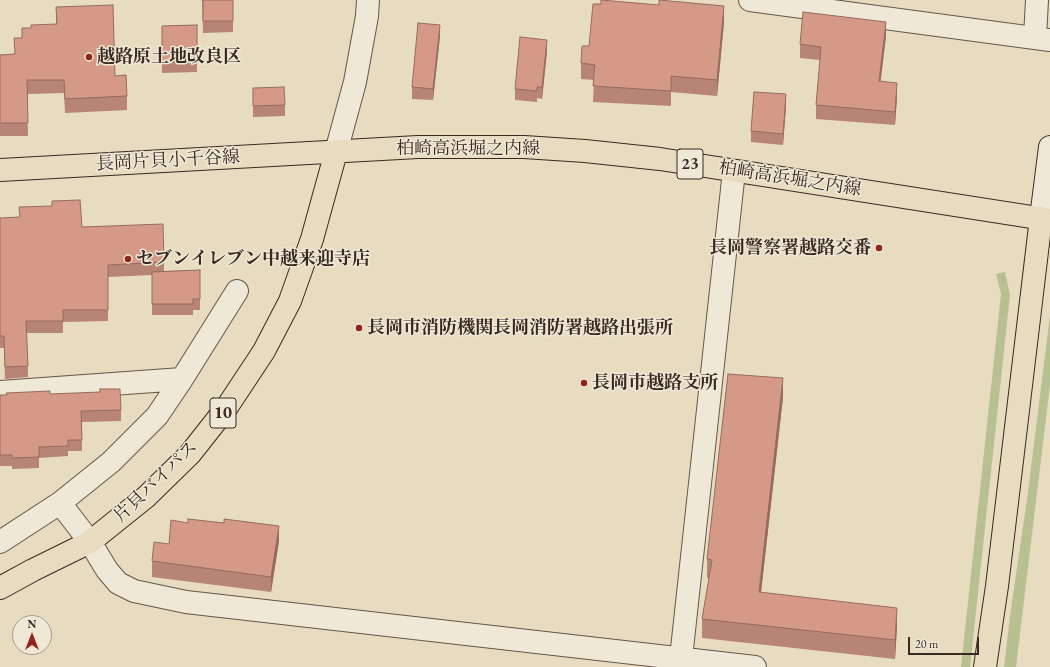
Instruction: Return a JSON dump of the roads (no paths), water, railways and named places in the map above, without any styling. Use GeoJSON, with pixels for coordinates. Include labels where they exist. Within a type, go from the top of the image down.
{"type":"FeatureCollection","features":[{"type":"Feature","properties":{"kind":"main road","name":"柏崎高浜堀之内線"},"geometry":{"type":"LineString","coordinates":[[336,152],[418,148],[524,147],[585,151],[734,171],[1046,219]]}},
{"type":"Feature","properties":{"kind":"main road","name":"長岡片貝小千谷線"},"geometry":{"type":"LineString","coordinates":[[0,170],[336,152]]}},
{"type":"Feature","properties":{"kind":"main road","name":"片貝バイパス"},"geometry":{"type":"LineString","coordinates":[[0,588],[90,542],[146,498],[190,454],[227,407],[264,352],[290,301],[312,239],[336,152]]}},
{"type":"Feature","properties":{"kind":"main road"},"geometry":{"type":"LineString","coordinates":[[985,667],[1046,219]]}},
{"type":"Feature","properties":{"kind":"main road"},"geometry":{"type":"LineString","coordinates":[[992,667],[997,586]]}},
{"type":"Feature","properties":{"kind":"street"},"geometry":{"type":"LineString","coordinates":[[336,152],[355,82],[367,16],[368,0]]}},
{"type":"Feature","properties":{"kind":"street"},"geometry":{"type":"LineString","coordinates":[[750,0],[1042,39],[1037,0]]}},
{"type":"Feature","properties":{"kind":"street"},"geometry":{"type":"LineString","coordinates":[[1046,219],[1050,147]]}},
{"type":"Feature","properties":{"kind":"street"},"geometry":{"type":"LineString","coordinates":[[681,658],[734,171]]}},
{"type":"Feature","properties":{"kind":"street"},"geometry":{"type":"LineString","coordinates":[[0,542],[60,503],[111,462],[157,416],[237,292]]}},
{"type":"Feature","properties":{"kind":"street"},"geometry":{"type":"LineString","coordinates":[[0,392],[182,379]]}},
{"type":"Feature","properties":{"kind":"street"},"geometry":{"type":"LineString","coordinates":[[60,503],[90,542],[106,570],[118,583],[134,591],[186,602],[755,667]]}},
{"type":"Feature","properties":{"kind":"place","name":"越路原土地改良区"},"geometry":{"type":"Point","coordinates":[89,57]}},
{"type":"Feature","properties":{"kind":"place","name":"長岡警察署越路交番"},"geometry":{"type":"Point","coordinates":[879,248]}},
{"type":"Feature","properties":{"kind":"place","name":"セブンイレブン中越来迎寺店"},"geometry":{"type":"Point","coordinates":[128,259]}},
{"type":"Feature","properties":{"kind":"place","name":"長岡市消防機関長岡消防署越路出張所"},"geometry":{"type":"Point","coordinates":[359,328]}},
{"type":"Feature","properties":{"kind":"place","name":"長岡市越路支所"},"geometry":{"type":"Point","coordinates":[584,383]}}]}
